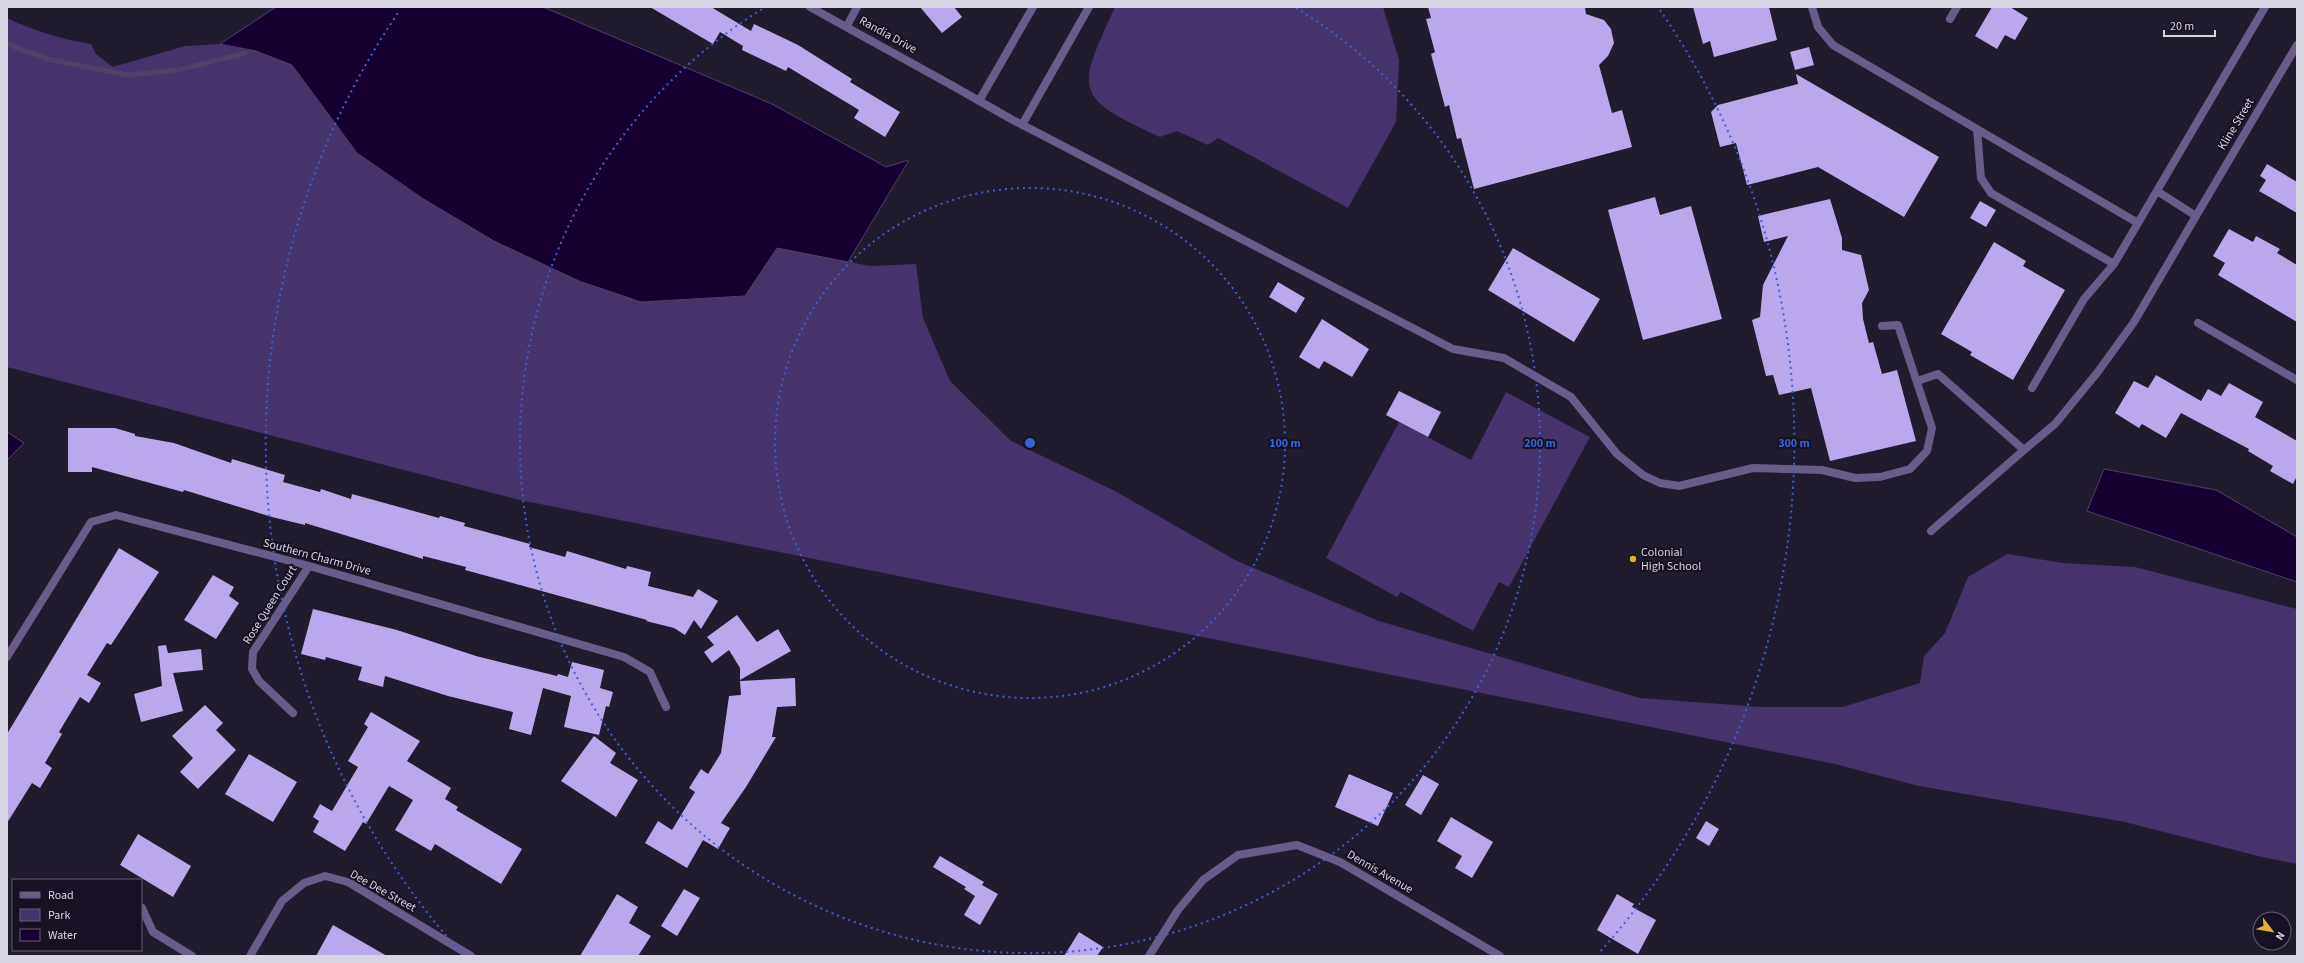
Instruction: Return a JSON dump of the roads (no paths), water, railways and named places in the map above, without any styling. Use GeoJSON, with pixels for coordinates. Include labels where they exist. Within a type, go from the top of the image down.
{"type":"FeatureCollection","features":[{"type":"Feature","properties":{"kind":"street","name":"Randia Drive"},"geometry":{"type":"LineString","coordinates":[[810,7],[1022,125],[1453,350],[1504,358],[1571,397],[1617,454],[1643,475],[1660,483],[1679,486],[1753,468],[1822,470],[1855,478],[1880,477],[1910,469],[1927,451],[1932,428],[1898,325],[1882,326]]}},
{"type":"Feature","properties":{"kind":"street"},"geometry":{"type":"LineString","coordinates":[[846,26],[857,7]]}},
{"type":"Feature","properties":{"kind":"street"},"geometry":{"type":"LineString","coordinates":[[979,101],[1033,7]]}},
{"type":"Feature","properties":{"kind":"street"},"geometry":{"type":"LineString","coordinates":[[1022,125],[1089,7]]}},
{"type":"Feature","properties":{"kind":"street"},"geometry":{"type":"LineString","coordinates":[[1812,7],[1818,27],[1833,45],[2138,223]]}},
{"type":"Feature","properties":{"kind":"street"},"geometry":{"type":"LineString","coordinates":[[1950,19],[1957,7]]}},
{"type":"Feature","properties":{"kind":"street"},"geometry":{"type":"LineString","coordinates":[[2032,388],[2084,300],[2114,264],[2265,7]]}},
{"type":"Feature","properties":{"kind":"street","name":"Kline Street"},"geometry":{"type":"LineString","coordinates":[[1931,531],[2055,424],[2097,373],[2134,322],[2297,45]]}},
{"type":"Feature","properties":{"kind":"street"},"geometry":{"type":"LineString","coordinates":[[1977,129],[1981,178],[1990,193],[2114,264]]}},
{"type":"Feature","properties":{"kind":"street"},"geometry":{"type":"LineString","coordinates":[[2158,191],[2196,216]]}},
{"type":"Feature","properties":{"kind":"street"},"geometry":{"type":"LineString","coordinates":[[2198,324],[2297,380]]}},
{"type":"Feature","properties":{"kind":"street"},"geometry":{"type":"LineString","coordinates":[[1917,381],[1938,374],[2024,450]]}},
{"type":"Feature","properties":{"kind":"street","name":"Southern Charm Drive"},"geometry":{"type":"LineString","coordinates":[[7,656],[91,522],[116,515],[309,566],[624,657],[650,672],[666,707]]}},
{"type":"Feature","properties":{"kind":"street","name":"Rose Queen Court"},"geometry":{"type":"LineString","coordinates":[[293,713],[259,681],[252,669],[253,652],[309,566]]}},
{"type":"Feature","properties":{"kind":"street","name":"Dennis Avenue"},"geometry":{"type":"LineString","coordinates":[[1149,956],[1178,910],[1203,880],[1238,856],[1297,845],[1340,862],[1500,956]]}},
{"type":"Feature","properties":{"kind":"street","name":"Dee Dee Street"},"geometry":{"type":"LineString","coordinates":[[250,956],[282,901],[304,883],[325,876],[348,882],[470,956]]}},
{"type":"Feature","properties":{"kind":"street"},"geometry":{"type":"LineString","coordinates":[[142,908],[153,932],[192,956]]}},
{"type":"Feature","properties":{"kind":"water"},"geometry":{"type":"Polygon","coordinates":[[[276,7],[543,7],[772,104],[886,167],[909,160],[848,262],[777,248],[745,296],[641,302],[579,281],[494,241],[422,198],[357,153],[292,65],[256,51],[220,44],[276,7]]]}},
{"type":"Feature","properties":{"kind":"water"},"geometry":{"type":"Polygon","coordinates":[[[7,432],[24,443],[7,460],[7,432]]]}},
{"type":"Feature","properties":{"kind":"water"},"geometry":{"type":"Polygon","coordinates":[[[2104,469],[2216,490],[2297,537],[2297,582],[2087,511],[2104,469]]]}},
{"type":"Feature","properties":{"kind":"waterway"},"geometry":{"type":"LineString","coordinates":[[7,44],[47,59],[128,75],[179,70],[245,53]]}},
{"type":"Feature","properties":{"kind":"place","name":"Colonial High School"},"geometry":{"type":"Point","coordinates":[1633,559]}}]}
